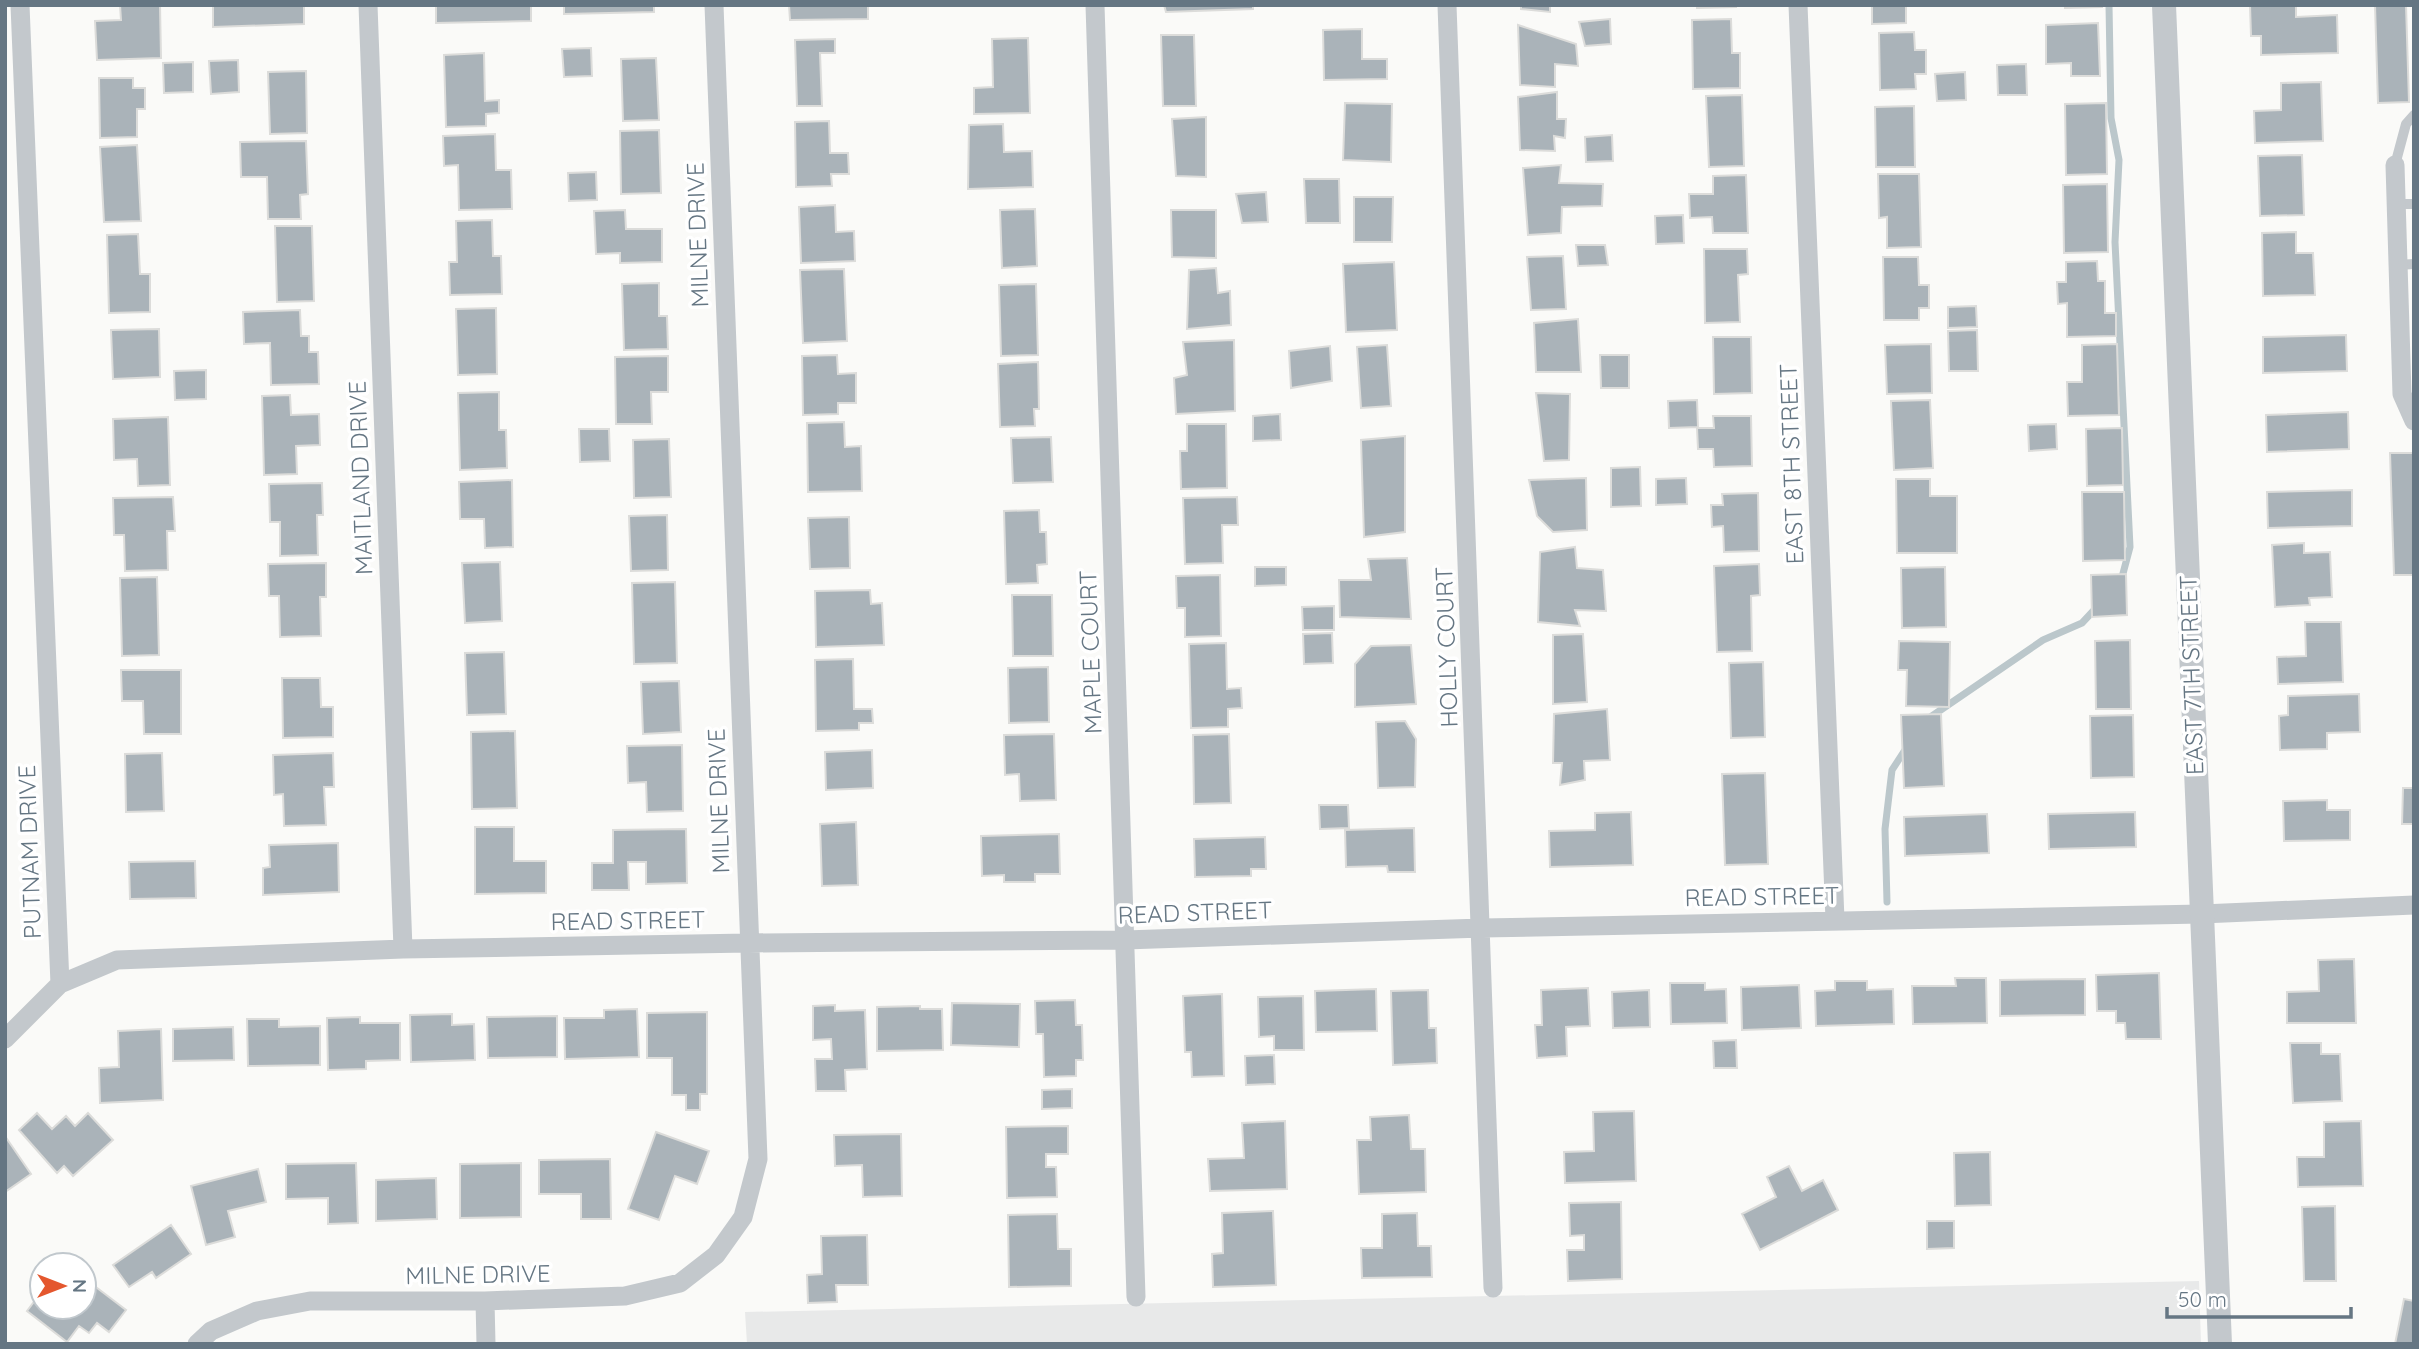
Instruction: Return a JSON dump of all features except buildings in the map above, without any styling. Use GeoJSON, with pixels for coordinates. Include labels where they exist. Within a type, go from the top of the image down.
{"type":"FeatureCollection","features":[{"type":"Feature","properties":{"kind":"street","name":"PUTNAM DRIVE"},"geometry":{"type":"LineString","coordinates":[[20,5],[60,984]]}},
{"type":"Feature","properties":{"kind":"street","name":"MAITLAND DRIVE"},"geometry":{"type":"LineString","coordinates":[[368,5],[404,949]]}},
{"type":"Feature","properties":{"kind":"street","name":"MILNE DRIVE"},"geometry":{"type":"LineString","coordinates":[[197,1344],[211,1331],[257,1311],[310,1301],[485,1301],[625,1296],[680,1283],[716,1255],[743,1217],[758,1159],[714,5]]}},
{"type":"Feature","properties":{"kind":"street","name":"MAPLE COURT"},"geometry":{"type":"LineString","coordinates":[[1095,5],[1136,1297]]}},
{"type":"Feature","properties":{"kind":"street","name":"HOLLY COURT"},"geometry":{"type":"LineString","coordinates":[[1447,5],[1493,1288]]}},
{"type":"Feature","properties":{"kind":"street","name":"EAST 8TH STREET"},"geometry":{"type":"LineString","coordinates":[[1798,5],[1835,920]]}},
{"type":"Feature","properties":{"kind":"street","name":"EAST 7TH STREET"},"geometry":{"type":"LineString","coordinates":[[2164,5],[2220,1344]]}},
{"type":"Feature","properties":{"kind":"street"},"geometry":{"type":"LineString","coordinates":[[2395,165],[2404,204],[2402,394],[2414,421]]}},
{"type":"Feature","properties":{"kind":"street","name":"READ STREET"},"geometry":{"type":"LineString","coordinates":[[5,1039],[60,984],[117,960],[404,949],[1125,940],[1482,928],[2202,914],[2414,905]]}},
{"type":"Feature","properties":{"kind":"street"},"geometry":{"type":"LineString","coordinates":[[485,1301],[486,1344]]}},
{"type":"Feature","properties":{"kind":"lane"},"geometry":{"type":"LineString","coordinates":[[2395,165],[2406,124],[2414,115]]}},
{"type":"Feature","properties":{"kind":"shaded area"},"geometry":{"type":"Polygon","coordinates":[[[2199,1281],[2201,1344],[747,1344],[745,1312],[2199,1281]]]}},
{"type":"Feature","properties":{"kind":"waterway"},"geometry":{"type":"LineString","coordinates":[[2109,5],[2111,118],[2119,160],[2115,242],[2130,547],[2121,581]]}},
{"type":"Feature","properties":{"kind":"waterway"},"geometry":{"type":"LineString","coordinates":[[1929,718],[2043,640],[2082,623],[2096,608]]}},
{"type":"Feature","properties":{"kind":"waterway"},"geometry":{"type":"LineString","coordinates":[[1887,902],[1885,829],[1892,770],[1907,747]]}}]}
